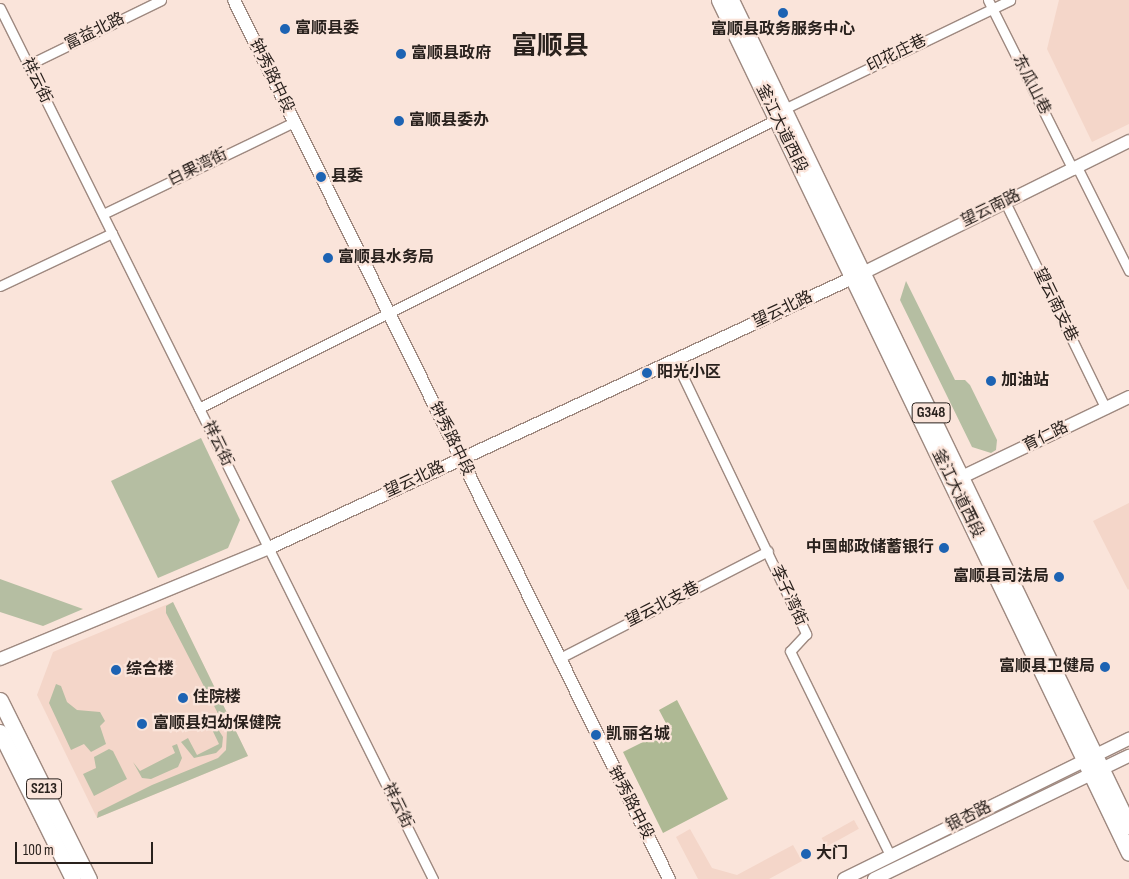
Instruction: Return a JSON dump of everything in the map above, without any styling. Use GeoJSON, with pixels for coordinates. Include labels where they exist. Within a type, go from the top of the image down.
{"type":"FeatureCollection","features":[{"type":"Feature","properties":{"kind":"main road","name":"釜江大道西段"},"geometry":{"type":"LineString","coordinates":[[719,0],[780,114],[1093,765],[1129,826]]}},
{"type":"Feature","properties":{"kind":"main road","name":"釜江大道西段"},"geometry":{"type":"LineString","coordinates":[[731,0],[780,114]]}},
{"type":"Feature","properties":{"kind":"main road","name":"釜江大道西段"},"geometry":{"type":"LineString","coordinates":[[858,275],[962,477],[1093,765],[1129,853]]}},
{"type":"Feature","properties":{"kind":"main road","name":"S213"},"geometry":{"type":"LineString","coordinates":[[0,700],[89,879]]}},
{"type":"Feature","properties":{"kind":"main road","name":"S213"},"geometry":{"type":"LineString","coordinates":[[0,732],[73,879]]}},
{"type":"Feature","properties":{"kind":"street","name":"富益北路"},"geometry":{"type":"LineString","coordinates":[[28,64],[161,0]]}},
{"type":"Feature","properties":{"kind":"street","name":"钟秀路中段"},"geometry":{"type":"LineString","coordinates":[[234,0],[668,879]]}},
{"type":"Feature","properties":{"kind":"street","name":"东瓜山巷"},"geometry":{"type":"LineString","coordinates":[[988,0],[1129,271]]}},
{"type":"Feature","properties":{"kind":"street","name":"印花庄巷"},"geometry":{"type":"LineString","coordinates":[[199,408],[780,114],[1010,0]]}},
{"type":"Feature","properties":{"kind":"street","name":"祥云街"},"geometry":{"type":"LineString","coordinates":[[0,8],[433,879]]}},
{"type":"Feature","properties":{"kind":"street","name":"白果湾街"},"geometry":{"type":"LineString","coordinates":[[102,214],[294,122]]}},
{"type":"Feature","properties":{"kind":"street","name":"望云南路"},"geometry":{"type":"LineString","coordinates":[[858,275],[1129,141]]}},
{"type":"Feature","properties":{"kind":"street","name":"望云南支巷"},"geometry":{"type":"LineString","coordinates":[[1005,202],[1106,409]]}},
{"type":"Feature","properties":{"kind":"street"},"geometry":{"type":"LineString","coordinates":[[0,286],[112,233]]}},
{"type":"Feature","properties":{"kind":"street","name":"望云北路"},"geometry":{"type":"LineString","coordinates":[[0,659],[268,548],[858,275]]}},
{"type":"Feature","properties":{"kind":"street","name":"李子湾街"},"geometry":{"type":"LineString","coordinates":[[675,360],[768,551],[806,634],[790,651],[890,855]]}},
{"type":"Feature","properties":{"kind":"street","name":"育仁路"},"geometry":{"type":"LineString","coordinates":[[962,477],[1129,397]]}},
{"type":"Feature","properties":{"kind":"street","name":"望云北支巷"},"geometry":{"type":"LineString","coordinates":[[558,659],[768,551]]}},
{"type":"Feature","properties":{"kind":"street"},"geometry":{"type":"LineString","coordinates":[[1093,765],[1129,739]]}},
{"type":"Feature","properties":{"kind":"street"},"geometry":{"type":"LineString","coordinates":[[1093,765],[1129,756]]}},
{"type":"Feature","properties":{"kind":"street","name":"银杏路"},"geometry":{"type":"LineString","coordinates":[[844,879],[890,855],[1093,765]]}},
{"type":"Feature","properties":{"kind":"street","name":"银杏路"},"geometry":{"type":"LineString","coordinates":[[874,879],[1093,765]]}},
{"type":"Feature","properties":{"kind":"shaded area"},"geometry":{"type":"Polygon","coordinates":[[[1059,0],[1129,0],[1129,124],[1092,142],[1047,49],[1059,0]]]}},
{"type":"Feature","properties":{"kind":"shaded area"},"geometry":{"type":"Polygon","coordinates":[[[1129,503],[1129,589],[1128,590],[1093,521],[1129,503]]]}},
{"type":"Feature","properties":{"kind":"shaded area","name":"富顺县妇幼保健院"},"geometry":{"type":"Polygon","coordinates":[[[173,602],[248,756],[97,818],[37,695],[53,652],[173,602]]]}},
{"type":"Feature","properties":{"kind":"shaded area"},"geometry":{"type":"Polygon","coordinates":[[[854,820],[859,829],[826,847],[822,838],[854,820]]]}},
{"type":"Feature","properties":{"kind":"shaded area"},"geometry":{"type":"Polygon","coordinates":[[[690,829],[712,868],[737,875],[793,845],[802,861],[769,879],[698,879],[676,837],[690,829]]]}},
{"type":"Feature","properties":{"kind":"green space"},"geometry":{"type":"Polygon","coordinates":[[[906,281],[955,380],[965,380],[970,385],[997,440],[996,450],[991,453],[972,447],[900,300],[906,281]]]}},
{"type":"Feature","properties":{"kind":"green space"},"geometry":{"type":"Polygon","coordinates":[[[201,438],[240,520],[228,548],[158,578],[111,481],[201,438]]]}},
{"type":"Feature","properties":{"kind":"green space"},"geometry":{"type":"Polygon","coordinates":[[[0,579],[83,609],[43,626],[0,612],[0,579]]]}},
{"type":"Feature","properties":{"kind":"green space"},"geometry":{"type":"Polygon","coordinates":[[[173,602],[248,756],[97,818],[98,812],[152,785],[218,758],[226,750],[227,731],[166,613],[166,606],[173,602]]]}},
{"type":"Feature","properties":{"kind":"green space"},"geometry":{"type":"Polygon","coordinates":[[[56,684],[61,686],[67,702],[77,710],[100,712],[105,721],[100,726],[106,744],[91,752],[84,744],[71,750],[49,703],[56,684]]]}},
{"type":"Feature","properties":{"kind":"green space"},"geometry":{"type":"Polygon","coordinates":[[[677,700],[728,799],[663,833],[623,752],[669,729],[659,710],[677,700]]]}},
{"type":"Feature","properties":{"kind":"green space"},"geometry":{"type":"Polygon","coordinates":[[[211,718],[223,737],[222,747],[216,753],[194,758],[181,742],[188,738],[197,755],[219,744],[207,719],[211,718]]]}},
{"type":"Feature","properties":{"kind":"green space"},"geometry":{"type":"Polygon","coordinates":[[[177,744],[182,758],[178,767],[151,779],[142,778],[133,762],[140,771],[175,753],[172,746],[177,744]]]}},
{"type":"Feature","properties":{"kind":"green space"},"geometry":{"type":"Polygon","coordinates":[[[109,749],[113,751],[127,779],[94,796],[83,774],[96,768],[94,757],[109,749]]]}},
{"type":"Feature","properties":{"kind":"place","name":"富顺县政务服务中心"},"geometry":{"type":"Point","coordinates":[783,13]}},
{"type":"Feature","properties":{"kind":"place","name":"富顺县委"},"geometry":{"type":"Point","coordinates":[285,29]}},
{"type":"Feature","properties":{"kind":"place","name":"富顺县政府"},"geometry":{"type":"Point","coordinates":[401,54]}},
{"type":"Feature","properties":{"kind":"place","name":"富顺县委办"},"geometry":{"type":"Point","coordinates":[399,121]}},
{"type":"Feature","properties":{"kind":"place","name":"县委"},"geometry":{"type":"Point","coordinates":[321,177]}},
{"type":"Feature","properties":{"kind":"place","name":"富顺县水务局"},"geometry":{"type":"Point","coordinates":[328,258]}},
{"type":"Feature","properties":{"kind":"place","name":"阳光小区"},"geometry":{"type":"Point","coordinates":[647,373]}},
{"type":"Feature","properties":{"kind":"place","name":"加油站"},"geometry":{"type":"Point","coordinates":[991,381]}},
{"type":"Feature","properties":{"kind":"place","name":"中国邮政储蓄银行"},"geometry":{"type":"Point","coordinates":[944,548]}},
{"type":"Feature","properties":{"kind":"place","name":"富顺县司法局"},"geometry":{"type":"Point","coordinates":[1059,577]}},
{"type":"Feature","properties":{"kind":"place","name":"富顺县卫健局"},"geometry":{"type":"Point","coordinates":[1105,667]}},
{"type":"Feature","properties":{"kind":"place","name":"综合楼"},"geometry":{"type":"Point","coordinates":[116,670]}},
{"type":"Feature","properties":{"kind":"place","name":"住院楼"},"geometry":{"type":"Point","coordinates":[183,698]}},
{"type":"Feature","properties":{"kind":"place","name":"富顺县妇幼保健院"},"geometry":{"type":"Point","coordinates":[142,724]}},
{"type":"Feature","properties":{"kind":"place","name":"凯丽名城"},"geometry":{"type":"Point","coordinates":[596,735]}},
{"type":"Feature","properties":{"kind":"place","name":"大门"},"geometry":{"type":"Point","coordinates":[806,854]}},
{"type":"Feature","properties":{"kind":"district","name":"富顺县"},"geometry":{"type":"Point","coordinates":[550,47]}}]}
